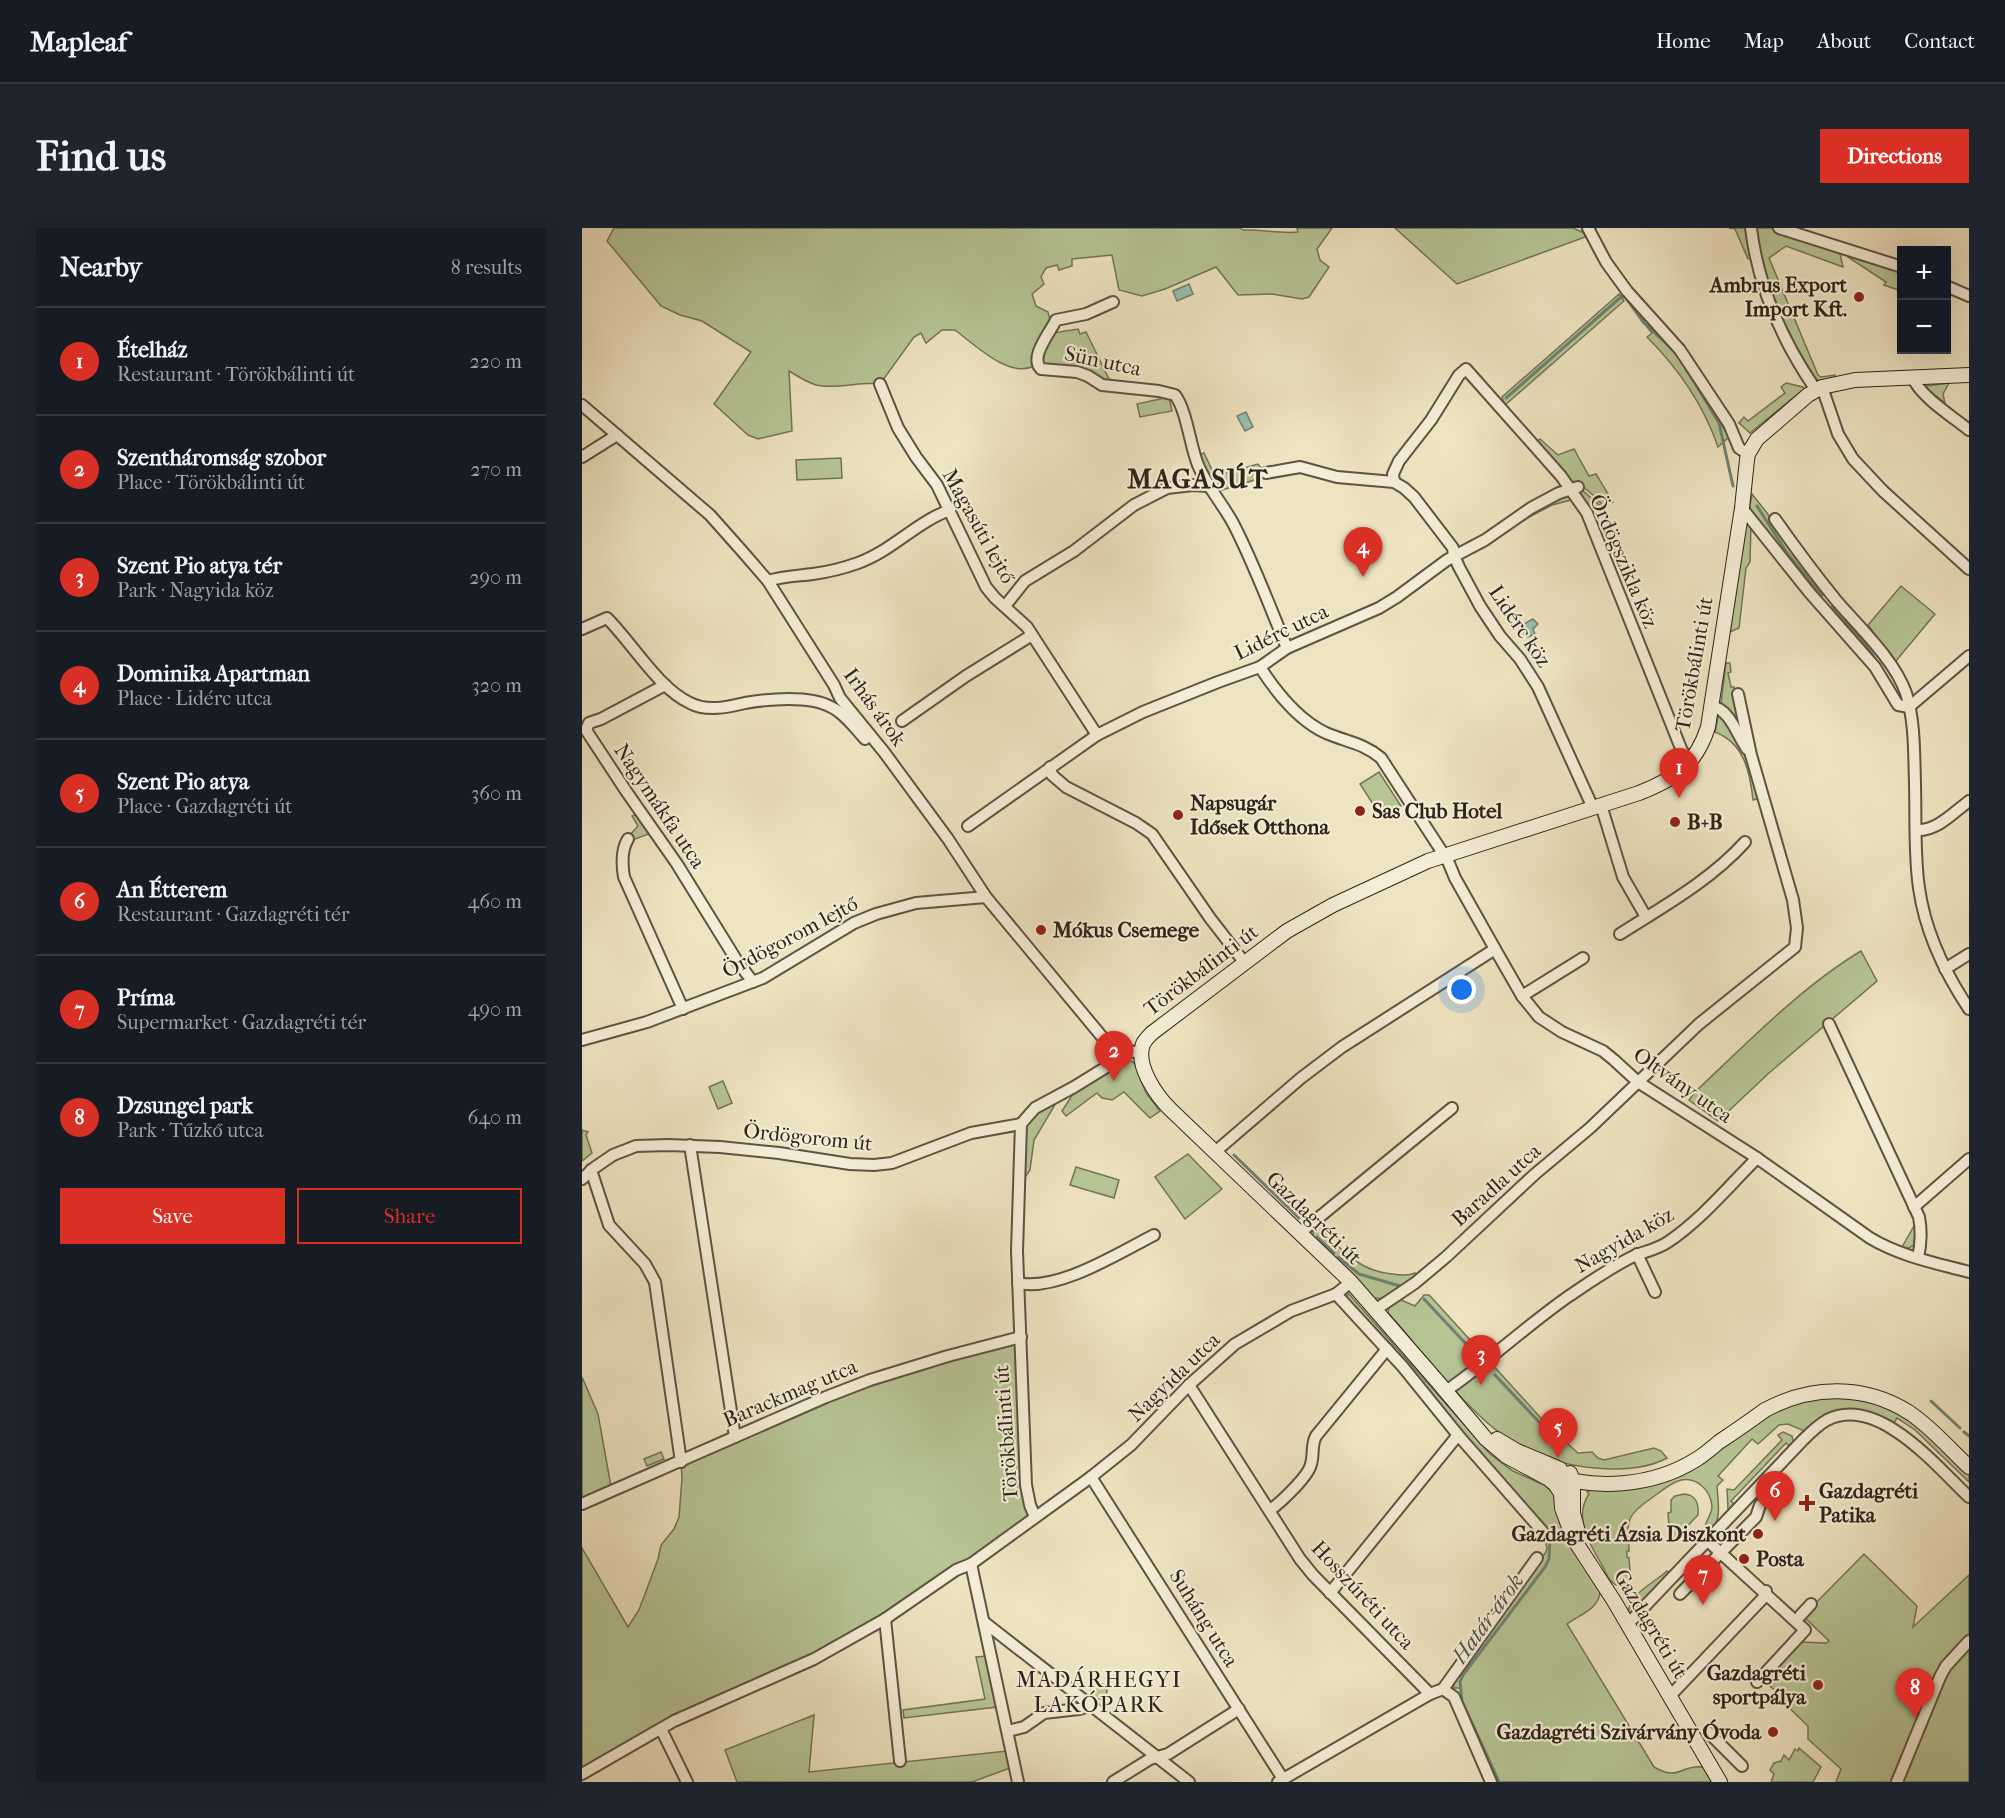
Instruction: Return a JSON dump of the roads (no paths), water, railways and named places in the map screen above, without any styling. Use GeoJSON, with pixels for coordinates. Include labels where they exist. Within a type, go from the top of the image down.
{"type":"FeatureCollection","features":[{"type":"Feature","properties":{"kind":"street"},"geometry":{"type":"LineString","coordinates":[[1588,228],[1606,262],[1628,291],[1680,350],[1729,424],[1739,448],[1748,454],[1757,440],[1816,385],[1842,381],[1969,375]]}},
{"type":"Feature","properties":{"kind":"street"},"geometry":{"type":"LineString","coordinates":[[1751,228],[1758,266],[1773,310],[1789,345],[1816,385],[1838,434],[1853,459],[1884,491],[1969,569]]}},
{"type":"Feature","properties":{"kind":"street"},"geometry":{"type":"LineString","coordinates":[[1779,228],[1897,265]]}},
{"type":"Feature","properties":{"kind":"street"},"geometry":{"type":"LineString","coordinates":[[1951,288],[1969,296]]}},
{"type":"Feature","properties":{"kind":"street","name":"Sün utca"},"geometry":{"type":"LineString","coordinates":[[1113,302],[1086,314],[1056,320],[1037,353],[1037,365],[1041,369],[1077,372],[1102,385],[1175,395],[1181,407],[1197,463],[1207,486],[1230,516],[1241,537],[1287,648]]}},
{"type":"Feature","properties":{"kind":"street","name":"Ördögszikla köz"},"geometry":{"type":"LineString","coordinates":[[1394,482],[1393,474],[1399,461],[1431,420],[1459,375],[1466,369],[1574,488],[1587,513],[1682,753],[1691,761]]}},
{"type":"Feature","properties":{"kind":"street"},"geometry":{"type":"LineString","coordinates":[[1913,378],[1923,394],[1969,430]]}},
{"type":"Feature","properties":{"kind":"street","name":"Magasúti lejtő"},"geometry":{"type":"LineString","coordinates":[[880,384],[898,428],[937,485],[986,587],[1032,635],[1097,735]]}},
{"type":"Feature","properties":{"kind":"street","name":"Irhás árok"},"geometry":{"type":"LineString","coordinates":[[582,405],[710,515],[768,580],[840,698],[884,752],[948,839],[986,897],[1108,1044],[1118,1049]]}},
{"type":"Feature","properties":{"kind":"street"},"geometry":{"type":"LineString","coordinates":[[582,457],[617,435]]}},
{"type":"Feature","properties":{"kind":"street","name":"Törökbálinti út"},"geometry":{"type":"LineString","coordinates":[[1141,1053],[1152,1033],[1287,931],[1310,917],[1379,883],[1444,855],[1655,787],[1676,775],[1691,761],[1705,736],[1712,706],[1748,454]]}},
{"type":"Feature","properties":{"kind":"street"},"geometry":{"type":"LineString","coordinates":[[1266,473],[1300,466],[1337,477],[1394,482]]}},
{"type":"Feature","properties":{"kind":"street","name":"Lidérc köz"},"geometry":{"type":"LineString","coordinates":[[1394,482],[1404,488],[1426,511],[1453,548],[1454,556],[1480,606],[1538,687],[1597,806],[1623,877],[1646,917]]}},
{"type":"Feature","properties":{"kind":"street"},"geometry":{"type":"LineString","coordinates":[[1005,606],[1025,581],[1074,551],[1134,506],[1167,488],[1193,484],[1207,486]]}},
{"type":"Feature","properties":{"kind":"street","name":"Lidérc utca"},"geometry":{"type":"LineString","coordinates":[[968,826],[1097,735],[1173,700],[1260,668],[1287,648],[1386,603],[1454,556],[1485,540],[1531,508],[1574,488]]}},
{"type":"Feature","properties":{"kind":"street"},"geometry":{"type":"LineString","coordinates":[[1742,508],[1875,667],[1898,705],[1909,707]]}},
{"type":"Feature","properties":{"kind":"street"},"geometry":{"type":"LineString","coordinates":[[768,580],[822,573],[859,563],[879,554],[950,510]]}},
{"type":"Feature","properties":{"kind":"street"},"geometry":{"type":"LineString","coordinates":[[1775,519],[1833,596],[1889,663],[1906,694],[1914,746],[1919,890],[1925,914],[1945,969],[1969,1009]]}},
{"type":"Feature","properties":{"kind":"street"},"geometry":{"type":"LineString","coordinates":[[1821,605],[1833,596]]}},
{"type":"Feature","properties":{"kind":"street"},"geometry":{"type":"LineString","coordinates":[[582,629],[608,618],[664,685],[690,703],[707,708],[776,700],[816,702],[832,707],[876,750],[884,752]]}},
{"type":"Feature","properties":{"kind":"street"},"geometry":{"type":"LineString","coordinates":[[902,721],[966,676],[1032,635]]}},
{"type":"Feature","properties":{"kind":"street"},"geometry":{"type":"LineString","coordinates":[[1909,707],[1969,656]]}},
{"type":"Feature","properties":{"kind":"street","name":"Oltvány utca"},"geometry":{"type":"LineString","coordinates":[[1260,668],[1272,687],[1307,720],[1324,732],[1365,746],[1381,758],[1444,855],[1522,996],[1550,1026],[1603,1051],[1638,1082],[1758,1158],[1870,1238],[1886,1247],[1918,1258],[1969,1272]]}},
{"type":"Feature","properties":{"kind":"street","name":"Nagymákfa utca"},"geometry":{"type":"LineString","coordinates":[[664,685],[601,719],[584,725],[587,735],[677,864],[753,982]]}},
{"type":"Feature","properties":{"kind":"street"},"geometry":{"type":"LineString","coordinates":[[1738,694],[1751,754]]}},
{"type":"Feature","properties":{"kind":"street"},"geometry":{"type":"LineString","coordinates":[[1712,706],[1720,708],[1726,715],[1751,754]]}},
{"type":"Feature","properties":{"kind":"street","name":"Baradla utca"},"geometry":{"type":"LineString","coordinates":[[1375,1310],[1415,1283],[1446,1257],[1535,1174],[1590,1128],[1699,1024],[1795,947],[1797,928],[1793,900],[1751,754]]}},
{"type":"Feature","properties":{"kind":"street"},"geometry":{"type":"LineString","coordinates":[[1050,767],[1052,775],[1066,787],[1136,823],[1152,834],[1244,963]]}},
{"type":"Feature","properties":{"kind":"street"},"geometry":{"type":"LineString","coordinates":[[1917,830],[1925,831],[1933,828],[1969,801]]}},
{"type":"Feature","properties":{"kind":"street"},"geometry":{"type":"LineString","coordinates":[[628,839],[623,852],[624,877],[683,1009]]}},
{"type":"Feature","properties":{"kind":"street"},"geometry":{"type":"LineString","coordinates":[[1620,934],[1710,875],[1745,842]]}},
{"type":"Feature","properties":{"kind":"street","name":"Ördögorom lejtő"},"geometry":{"type":"LineString","coordinates":[[582,1040],[640,1024],[753,982],[782,968],[854,923],[876,914],[916,903],[986,897]]}},
{"type":"Feature","properties":{"kind":"street"},"geometry":{"type":"LineString","coordinates":[[1215,1152],[1301,1078],[1342,1047],[1495,949]]}},
{"type":"Feature","properties":{"kind":"street"},"geometry":{"type":"LineString","coordinates":[[1945,969],[1969,954]]}},
{"type":"Feature","properties":{"kind":"street"},"geometry":{"type":"LineString","coordinates":[[1522,996],[1583,958]]}},
{"type":"Feature","properties":{"kind":"street"},"geometry":{"type":"LineString","coordinates":[[1829,1024],[1922,1228],[1918,1258]]}},
{"type":"Feature","properties":{"kind":"street"},"geometry":{"type":"LineString","coordinates":[[1021,1124],[1040,1104],[1108,1066],[1118,1049],[1141,1053]]}},
{"type":"Feature","properties":{"kind":"street","name":"Gazdagréti út"},"geometry":{"type":"LineString","coordinates":[[1141,1053],[1150,1083],[1157,1095],[1351,1282],[1486,1439],[1506,1456],[1555,1484],[1567,1481]]}},
{"type":"Feature","properties":{"kind":"street"},"geometry":{"type":"LineString","coordinates":[[1300,1233],[1452,1108]]}},
{"type":"Feature","properties":{"kind":"street","name":"Törökbálinti út"},"geometry":{"type":"LineString","coordinates":[[582,1774],[674,1721],[813,1659],[885,1619],[956,1570],[971,1564],[1035,1518],[1026,1485],[1018,1283],[1021,1124]]}},
{"type":"Feature","properties":{"kind":"street","name":"Ördögorom út"},"geometry":{"type":"LineString","coordinates":[[582,1179],[613,1155],[630,1147],[690,1145],[720,1147],[874,1165],[900,1161],[971,1133],[1021,1124]]}},
{"type":"Feature","properties":{"kind":"street"},"geometry":{"type":"LineString","coordinates":[[690,1145],[735,1437]]}},
{"type":"Feature","properties":{"kind":"street","name":"Nagyida köz"},"geometry":{"type":"LineString","coordinates":[[1446,1391],[1555,1306],[1611,1268],[1637,1254],[1658,1248],[1677,1236],[1758,1158]]}},
{"type":"Feature","properties":{"kind":"street"},"geometry":{"type":"LineString","coordinates":[[1914,1207],[1969,1159]]}},
{"type":"Feature","properties":{"kind":"street"},"geometry":{"type":"LineString","coordinates":[[591,1170],[609,1225],[645,1264],[655,1282],[681,1462]]}},
{"type":"Feature","properties":{"kind":"street"},"geometry":{"type":"LineString","coordinates":[[1018,1283],[1027,1285],[1062,1280],[1154,1235]]}},
{"type":"Feature","properties":{"kind":"street"},"geometry":{"type":"LineString","coordinates":[[1637,1254],[1656,1292]]}},
{"type":"Feature","properties":{"kind":"street","name":"Nagyida utca"},"geometry":{"type":"LineString","coordinates":[[1035,1518],[1131,1445],[1189,1385],[1235,1344],[1291,1311],[1336,1294],[1351,1282]]}},
{"type":"Feature","properties":{"kind":"street","name":"Gazdagréti út"},"geometry":{"type":"LineString","coordinates":[[1336,1294],[1387,1349],[1543,1532]]}},
{"type":"Feature","properties":{"kind":"street","name":"Barackmag utca"},"geometry":{"type":"LineString","coordinates":[[582,1504],[870,1380],[1021,1337]]}},
{"type":"Feature","properties":{"kind":"street"},"geometry":{"type":"LineString","coordinates":[[1270,1510],[1281,1503],[1308,1471],[1312,1463],[1312,1444],[1316,1436],[1387,1349]]}},
{"type":"Feature","properties":{"kind":"street","name":"Hosszúréti utca"},"geometry":{"type":"LineString","coordinates":[[1189,1385],[1300,1559],[1330,1593],[1430,1694]]}},
{"type":"Feature","properties":{"kind":"street"},"geometry":{"type":"LineString","coordinates":[[1567,1481],[1630,1483],[1656,1477],[1697,1459],[1765,1410],[1787,1399],[1822,1391],[1853,1392],[1883,1400],[1911,1414],[1927,1426],[1969,1467]]}},
{"type":"Feature","properties":{"kind":"street","name":"Gazdagréti út"},"geometry":{"type":"LineString","coordinates":[[1465,1413],[1508,1446],[1544,1463],[1567,1481],[1582,1550]]}},
{"type":"Feature","properties":{"kind":"street"},"geometry":{"type":"LineString","coordinates":[[1628,1625],[1819,1425],[1838,1416],[1860,1415],[1883,1424],[1906,1438],[1969,1497]]}},
{"type":"Feature","properties":{"kind":"street"},"geometry":{"type":"LineString","coordinates":[[1330,1593],[1458,1434]]}},
{"type":"Feature","properties":{"kind":"street"},"geometry":{"type":"LineString","coordinates":[[1567,1481],[1635,1475],[1674,1464],[1712,1448]]}},
{"type":"Feature","properties":{"kind":"street","name":"Suháng utca"},"geometry":{"type":"LineString","coordinates":[[1091,1477],[1239,1709],[1280,1780]]}},
{"type":"Feature","properties":{"kind":"street","name":"Gazdagréti út"},"geometry":{"type":"LineString","coordinates":[[1567,1481],[1568,1526],[1573,1538],[1628,1625],[1720,1782]]}},
{"type":"Feature","properties":{"kind":"street"},"geometry":{"type":"LineString","coordinates":[[1577,1527],[1580,1498],[1587,1487],[1596,1483]]}},
{"type":"Feature","properties":{"kind":"street"},"geometry":{"type":"LineString","coordinates":[[1680,1594],[1756,1517],[1760,1504]]}},
{"type":"Feature","properties":{"kind":"street"},"geometry":{"type":"LineString","coordinates":[[1711,1544],[1766,1590],[1805,1630],[1757,1682]]}},
{"type":"Feature","properties":{"kind":"street"},"geometry":{"type":"LineString","coordinates":[[1280,1780],[1430,1694],[1443,1689],[1537,1558]]}},
{"type":"Feature","properties":{"kind":"street"},"geometry":{"type":"LineString","coordinates":[[971,1564],[1018,1782]]}},
{"type":"Feature","properties":{"kind":"street"},"geometry":{"type":"LineString","coordinates":[[1670,1696],[1750,1614],[1766,1590]]}},
{"type":"Feature","properties":{"kind":"street"},"geometry":{"type":"LineString","coordinates":[[1800,1616],[1811,1604]]}},
{"type":"Feature","properties":{"kind":"street"},"geometry":{"type":"LineString","coordinates":[[885,1619],[900,1761]]}},
{"type":"Feature","properties":{"kind":"street"},"geometry":{"type":"LineString","coordinates":[[984,1622],[1189,1782]]}},
{"type":"Feature","properties":{"kind":"street"},"geometry":{"type":"LineString","coordinates":[[1897,1782],[1940,1677],[1952,1659],[1969,1641]]}},
{"type":"Feature","properties":{"kind":"street"},"geometry":{"type":"LineString","coordinates":[[1443,1689],[1454,1697],[1491,1782]]}},
{"type":"Feature","properties":{"kind":"street"},"geometry":{"type":"LineString","coordinates":[[1008,1731],[1024,1727],[1044,1713],[1093,1705]]}},
{"type":"Feature","properties":{"kind":"street"},"geometry":{"type":"LineString","coordinates":[[1113,1782],[1150,1759],[1168,1754],[1239,1709]]}},
{"type":"Feature","properties":{"kind":"street"},"geometry":{"type":"LineString","coordinates":[[662,1729],[687,1782]]}},
{"type":"Feature","properties":{"kind":"street"},"geometry":{"type":"LineString","coordinates":[[1708,1732],[1742,1766]]}},
{"type":"Feature","properties":{"kind":"waterway"},"geometry":{"type":"LineString","coordinates":[[1506,398],[1622,296],[1626,298],[1644,323],[1671,348]]}},
{"type":"Feature","properties":{"kind":"waterway"},"geometry":{"type":"LineString","coordinates":[[1676,352],[1719,423],[1733,486]]}},
{"type":"Feature","properties":{"kind":"waterway"},"geometry":{"type":"LineString","coordinates":[[1757,506],[1787,553],[1822,595]]}},
{"type":"Feature","properties":{"kind":"waterway"},"geometry":{"type":"LineString","coordinates":[[1832,607],[1866,645],[1880,666]]}},
{"type":"Feature","properties":{"kind":"waterway"},"geometry":{"type":"LineString","coordinates":[[1234,1155],[1299,1218]]}},
{"type":"Feature","properties":{"kind":"waterway"},"geometry":{"type":"LineString","coordinates":[[1317,1237],[1334,1253]]}},
{"type":"Feature","properties":{"kind":"waterway"},"geometry":{"type":"LineString","coordinates":[[1338,1257],[1359,1274],[1400,1286]]}},
{"type":"Feature","properties":{"kind":"waterway"},"geometry":{"type":"LineString","coordinates":[[1424,1299],[1480,1359]]}},
{"type":"Feature","properties":{"kind":"waterway"},"geometry":{"type":"LineString","coordinates":[[1495,1375],[1551,1435],[1553,1447]]}},
{"type":"Feature","properties":{"kind":"waterway"},"geometry":{"type":"LineString","coordinates":[[1931,1401],[1960,1428]]}},
{"type":"Feature","properties":{"kind":"waterway"},"geometry":{"type":"LineString","coordinates":[[1964,1432],[1969,1436]]}},
{"type":"Feature","properties":{"kind":"waterway","name":"Határ-árok"},"geometry":{"type":"LineString","coordinates":[[1499,1782],[1462,1701],[1460,1682],[1545,1567],[1549,1559],[1550,1539]]}},
{"type":"Feature","properties":{"kind":"place","name":"Ambrus Export Import Kft."},"geometry":{"type":"Point","coordinates":[1859,297]}},
{"type":"Feature","properties":{"kind":"place","name":"Dominika Apartman"},"geometry":{"type":"Point","coordinates":[1363,577]}},
{"type":"Feature","properties":{"kind":"place","name":"Ételház"},"geometry":{"type":"Point","coordinates":[1679,798]}},
{"type":"Feature","properties":{"kind":"place","name":"Sas Club Hotel"},"geometry":{"type":"Point","coordinates":[1360,811]}},
{"type":"Feature","properties":{"kind":"place","name":"Napsugár Idősek Otthona"},"geometry":{"type":"Point","coordinates":[1178,815]}},
{"type":"Feature","properties":{"kind":"place","name":"B+B"},"geometry":{"type":"Point","coordinates":[1675,822]}},
{"type":"Feature","properties":{"kind":"place","name":"Mókus Csemege"},"geometry":{"type":"Point","coordinates":[1041,930]}},
{"type":"Feature","properties":{"kind":"place","name":"Szentháromság szobor"},"geometry":{"type":"Point","coordinates":[1114,1081]}},
{"type":"Feature","properties":{"kind":"place","name":"Szent Pio atya tér"},"geometry":{"type":"Point","coordinates":[1481,1385]}},
{"type":"Feature","properties":{"kind":"place","name":"Szent Pio atya"},"geometry":{"type":"Point","coordinates":[1558,1458]}},
{"type":"Feature","properties":{"kind":"place","name":"Gazdagréti Patika"},"geometry":{"type":"Point","coordinates":[1807,1503]}},
{"type":"Feature","properties":{"kind":"place","name":"An Étterem"},"geometry":{"type":"Point","coordinates":[1775,1521]}},
{"type":"Feature","properties":{"kind":"place","name":"Gazdagréti Ázsia Diszkont"},"geometry":{"type":"Point","coordinates":[1758,1534]}},
{"type":"Feature","properties":{"kind":"place","name":"Posta"},"geometry":{"type":"Point","coordinates":[1744,1559]}},
{"type":"Feature","properties":{"kind":"place","name":"Príma"},"geometry":{"type":"Point","coordinates":[1703,1605]}},
{"type":"Feature","properties":{"kind":"place","name":"Gazdagréti sportpálya"},"geometry":{"type":"Point","coordinates":[1818,1685]}},
{"type":"Feature","properties":{"kind":"place","name":"Dzsungel park"},"geometry":{"type":"Point","coordinates":[1915,1718]}},
{"type":"Feature","properties":{"kind":"place","name":"Gazdagréti Szivárvány Óvoda"},"geometry":{"type":"Point","coordinates":[1773,1732]}},
{"type":"Feature","properties":{"kind":"district","name":"MAGASÚT"},"geometry":{"type":"Point","coordinates":[1198,479]}},
{"type":"Feature","properties":{"kind":"district","name":"MADÁRHEGYI LAKÓPARK"},"geometry":{"type":"Point","coordinates":[1099,1692]}}]}
